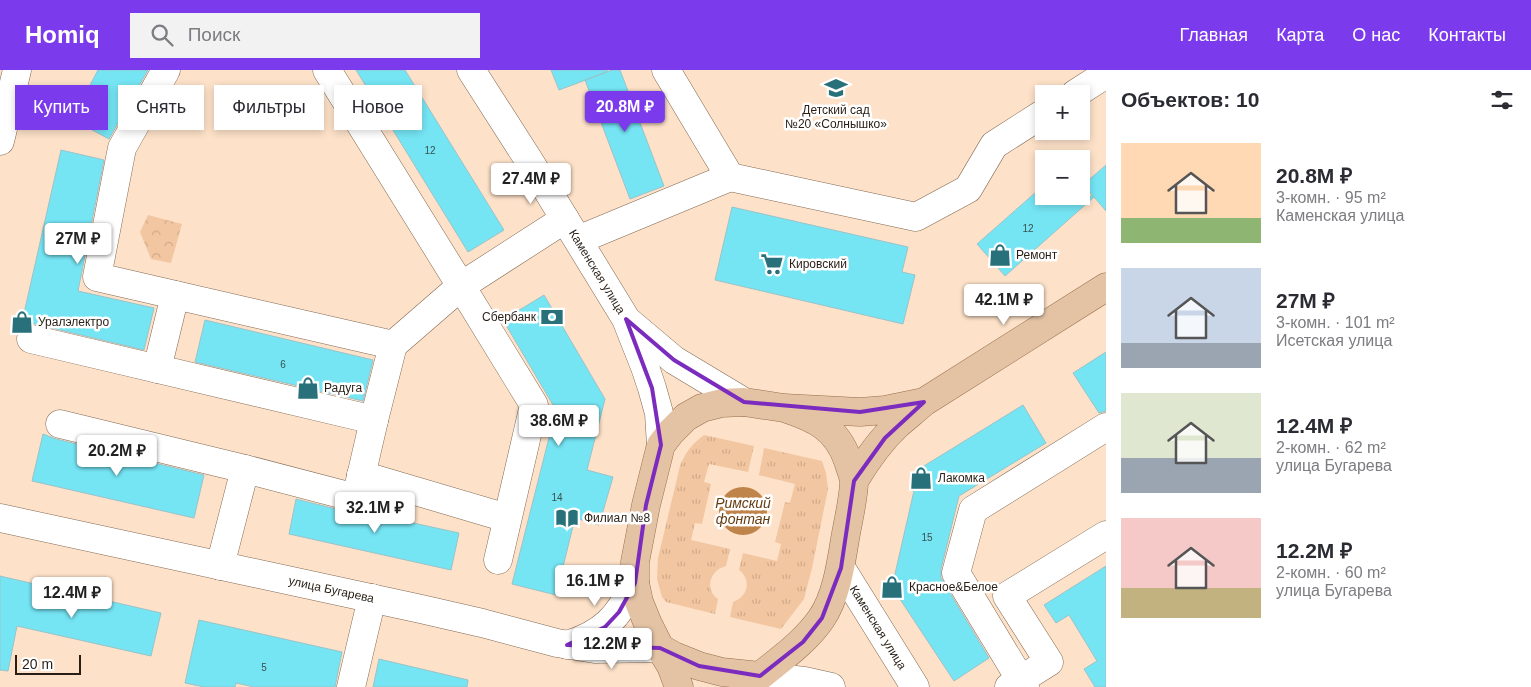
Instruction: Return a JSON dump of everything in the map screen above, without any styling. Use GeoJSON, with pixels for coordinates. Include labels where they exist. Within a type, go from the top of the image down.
{"type":"FeatureCollection","features":[{"type":"Feature","properties":{"kind":"main road"},"geometry":{"type":"LineString","coordinates":[[660,648],[699,666],[753,681],[803,642],[822,618],[832,596],[841,568],[854,481],[885,438],[924,402],[1106,287]]}},
{"type":"Feature","properties":{"kind":"main road"},"geometry":{"type":"LineString","coordinates":[[679,687],[639,602],[635,582],[635,562],[646,505],[661,445],[671,432],[686,417],[702,408],[722,402],[744,402],[784,408],[860,412],[885,410],[924,402]]}},
{"type":"Feature","properties":{"kind":"main road"},"geometry":{"type":"LineString","coordinates":[[784,408],[809,416],[823,424],[834,434],[844,450],[854,481]]}},
{"type":"Feature","properties":{"kind":"street"},"geometry":{"type":"LineString","coordinates":[[0,142],[17,70]]}},
{"type":"Feature","properties":{"kind":"street"},"geometry":{"type":"LineString","coordinates":[[166,70],[122,148],[97,277],[393,345]]}},
{"type":"Feature","properties":{"kind":"street"},"geometry":{"type":"LineString","coordinates":[[327,70],[534,405],[498,560]]}},
{"type":"Feature","properties":{"kind":"street","name":"Каменская улица"},"geometry":{"type":"LineString","coordinates":[[471,70],[626,319]]}},
{"type":"Feature","properties":{"kind":"street"},"geometry":{"type":"LineString","coordinates":[[666,70],[730,177]]}},
{"type":"Feature","properties":{"kind":"street"},"geometry":{"type":"LineString","coordinates":[[1088,85],[1106,74]]}},
{"type":"Feature","properties":{"kind":"street"},"geometry":{"type":"LineString","coordinates":[[60,424],[356,498],[393,345],[461,286],[571,229],[730,177],[916,217],[968,189],[994,145],[1035,119]]}},
{"type":"Feature","properties":{"kind":"street"},"geometry":{"type":"LineString","coordinates":[[157,369],[175,295]]}},
{"type":"Feature","properties":{"kind":"street"},"geometry":{"type":"LineString","coordinates":[[626,319],[674,360],[744,402]]}},
{"type":"Feature","properties":{"kind":"street"},"geometry":{"type":"LineString","coordinates":[[626,319],[646,367],[659,413],[661,445]]}},
{"type":"Feature","properties":{"kind":"street"},"geometry":{"type":"LineString","coordinates":[[31,339],[374,420]]}},
{"type":"Feature","properties":{"kind":"street"},"geometry":{"type":"LineString","coordinates":[[1106,427],[973,510],[956,573],[1018,685],[1049,662],[1007,596],[1106,535]]}},
{"type":"Feature","properties":{"kind":"street"},"geometry":{"type":"LineString","coordinates":[[220,566],[246,469]]}},
{"type":"Feature","properties":{"kind":"street"},"geometry":{"type":"LineString","coordinates":[[361,475],[508,518]]}},
{"type":"Feature","properties":{"kind":"street","name":"улица Бугарева"},"geometry":{"type":"LineString","coordinates":[[0,518],[372,598],[567,645],[595,649],[660,648]]}},
{"type":"Feature","properties":{"kind":"street","name":"Каменская улица"},"geometry":{"type":"LineString","coordinates":[[841,568],[915,687]]}},
{"type":"Feature","properties":{"kind":"street"},"geometry":{"type":"LineString","coordinates":[[567,645],[590,636],[605,627],[628,599],[635,582]]}},
{"type":"Feature","properties":{"kind":"street"},"geometry":{"type":"LineString","coordinates":[[351,687],[372,598]]}},
{"type":"Feature","properties":{"kind":"street"},"geometry":{"type":"LineString","coordinates":[[753,681],[804,680],[832,687]]}},
{"type":"Feature","properties":{"kind":"highlighted area"},"geometry":{"type":"Polygon","coordinates":[[[626,319],[674,360],[744,402],[860,412],[924,402],[885,438],[854,481],[841,568],[822,618],[803,642],[760,676],[699,666],[660,648],[567,645],[605,627],[619,612],[635,583],[646,505],[661,445],[652,388],[626,319]]]}},
{"type":"Feature","properties":{"kind":"green space"},"geometry":{"type":"Polygon","coordinates":[[[148,215],[182,224],[171,263],[151,259],[140,232],[148,215]]]}},
{"type":"Feature","properties":{"kind":"green space"},"geometry":{"type":"Polygon","coordinates":[[[704,435],[754,446],[748,472],[709,464],[704,482],[711,484],[702,524],[695,523],[691,540],[730,549],[726,566],[716,571],[711,580],[711,590],[718,599],[715,614],[666,602],[662,597],[657,579],[658,558],[680,466],[689,449],[704,435]]]}},
{"type":"Feature","properties":{"kind":"green space"},"geometry":{"type":"Polygon","coordinates":[[[764,448],[822,461],[828,489],[804,599],[781,629],[730,617],[733,602],[742,596],[746,588],[746,579],[739,570],[743,553],[777,561],[781,544],[775,542],[785,502],[790,503],[795,484],[759,475],[764,448]]]}},
{"type":"Feature","properties":{"kind":"water","name":"Римский фонтан"},"geometry":{"type":"Polygon","coordinates":[[[743,487],[752,489],[760,494],[765,502],[767,511],[765,520],[760,528],[752,533],[743,535],[734,533],[726,528],[721,520],[719,511],[721,502],[726,494],[734,489],[743,487]]]}},
{"type":"Feature","properties":{"kind":"building"},"geometry":{"type":"Polygon","coordinates":[[[98,70],[148,70],[140,85],[118,85],[118,123],[109,139],[92,130],[108,130],[108,85],[90,85],[98,70]]]}},
{"type":"Feature","properties":{"kind":"building"},"geometry":{"type":"Polygon","coordinates":[[[356,70],[405,70],[414,85],[365,85],[356,70]]]}},
{"type":"Feature","properties":{"kind":"building"},"geometry":{"type":"Polygon","coordinates":[[[551,70],[607,70],[607,72],[559,90],[551,70]]]}},
{"type":"Feature","properties":{"kind":"building"},"geometry":{"type":"Polygon","coordinates":[[[612,70],[620,70],[664,186],[630,199],[585,80],[612,70]]]}},
{"type":"Feature","properties":{"kind":"building"},"geometry":{"type":"Polygon","coordinates":[[[422,97],[504,230],[468,252],[393,130],[422,130],[422,97]]]}},
{"type":"Feature","properties":{"kind":"building"},"geometry":{"type":"Polygon","coordinates":[[[61,150],[104,160],[78,291],[154,308],[144,350],[22,322],[61,150]]]}},
{"type":"Feature","properties":{"kind":"building"},"geometry":{"type":"Polygon","coordinates":[[[1106,165],[1106,211],[1094,197],[1090,201],[1090,196],[1093,196],[1090,193],[1090,179],[1106,165]]]}},
{"type":"Feature","properties":{"kind":"building"},"geometry":{"type":"Polygon","coordinates":[[[1035,193],[1035,205],[1085,205],[1005,276],[977,244],[1035,193]]]}},
{"type":"Feature","properties":{"kind":"building"},"geometry":{"type":"Polygon","coordinates":[[[732,207],[908,247],[902,272],[915,275],[903,324],[715,280],[732,207]]]}},
{"type":"Feature","properties":{"kind":"building"},"geometry":{"type":"Polygon","coordinates":[[[544,295],[605,399],[587,470],[613,477],[599,525],[575,518],[556,595],[512,584],[556,410],[503,320],[544,295]]]}},
{"type":"Feature","properties":{"kind":"building"},"geometry":{"type":"Polygon","coordinates":[[[205,320],[373,360],[363,401],[195,362],[205,320]]]}},
{"type":"Feature","properties":{"kind":"building"},"geometry":{"type":"Polygon","coordinates":[[[1106,352],[1106,411],[1099,413],[1073,373],[1106,352]]]}},
{"type":"Feature","properties":{"kind":"building"},"geometry":{"type":"Polygon","coordinates":[[[1023,405],[1046,443],[959,496],[941,569],[941,578],[989,658],[954,681],[892,587],[919,469],[1023,405]]]}},
{"type":"Feature","properties":{"kind":"building"},"geometry":{"type":"Polygon","coordinates":[[[43,434],[56,439],[204,475],[194,518],[32,481],[43,434]]]}},
{"type":"Feature","properties":{"kind":"building"},"geometry":{"type":"Polygon","coordinates":[[[296,499],[352,513],[363,512],[459,533],[451,570],[289,534],[296,499]]]}},
{"type":"Feature","properties":{"kind":"building"},"geometry":{"type":"Polygon","coordinates":[[[1106,566],[1106,687],[1095,687],[1084,669],[1097,661],[1069,615],[1056,623],[1044,605],[1106,566]]]}},
{"type":"Feature","properties":{"kind":"building"},"geometry":{"type":"Polygon","coordinates":[[[0,576],[161,613],[151,656],[17,626],[8,671],[0,670],[0,576]]]}},
{"type":"Feature","properties":{"kind":"building"},"geometry":{"type":"Polygon","coordinates":[[[199,620],[342,652],[335,687],[254,687],[236,683],[235,687],[204,687],[185,683],[199,620]]]}},
{"type":"Feature","properties":{"kind":"building"},"geometry":{"type":"Polygon","coordinates":[[[379,659],[468,680],[467,687],[373,687],[379,659]]]}},
{"type":"Feature","properties":{"kind":"place","name":"Детский сад №20 «Солнышко»"},"geometry":{"type":"Point","coordinates":[836,88]}},
{"type":"Feature","properties":{"kind":"place","name":"Ремонт"},"geometry":{"type":"Point","coordinates":[1000,255]}},
{"type":"Feature","properties":{"kind":"place","name":"Кировский"},"geometry":{"type":"Point","coordinates":[772,264]}},
{"type":"Feature","properties":{"kind":"place","name":"Сбербанк"},"geometry":{"type":"Point","coordinates":[552,317]}},
{"type":"Feature","properties":{"kind":"place","name":"Уралэлектро"},"geometry":{"type":"Point","coordinates":[22,322]}},
{"type":"Feature","properties":{"kind":"place","name":"Радуга"},"geometry":{"type":"Point","coordinates":[308,388]}},
{"type":"Feature","properties":{"kind":"place","name":"Лакомка"},"geometry":{"type":"Point","coordinates":[921,478]}},
{"type":"Feature","properties":{"kind":"place","name":"Филиал №8"},"geometry":{"type":"Point","coordinates":[567,518]}},
{"type":"Feature","properties":{"kind":"place","name":"Красное&Белое"},"geometry":{"type":"Point","coordinates":[892,587]}}]}
